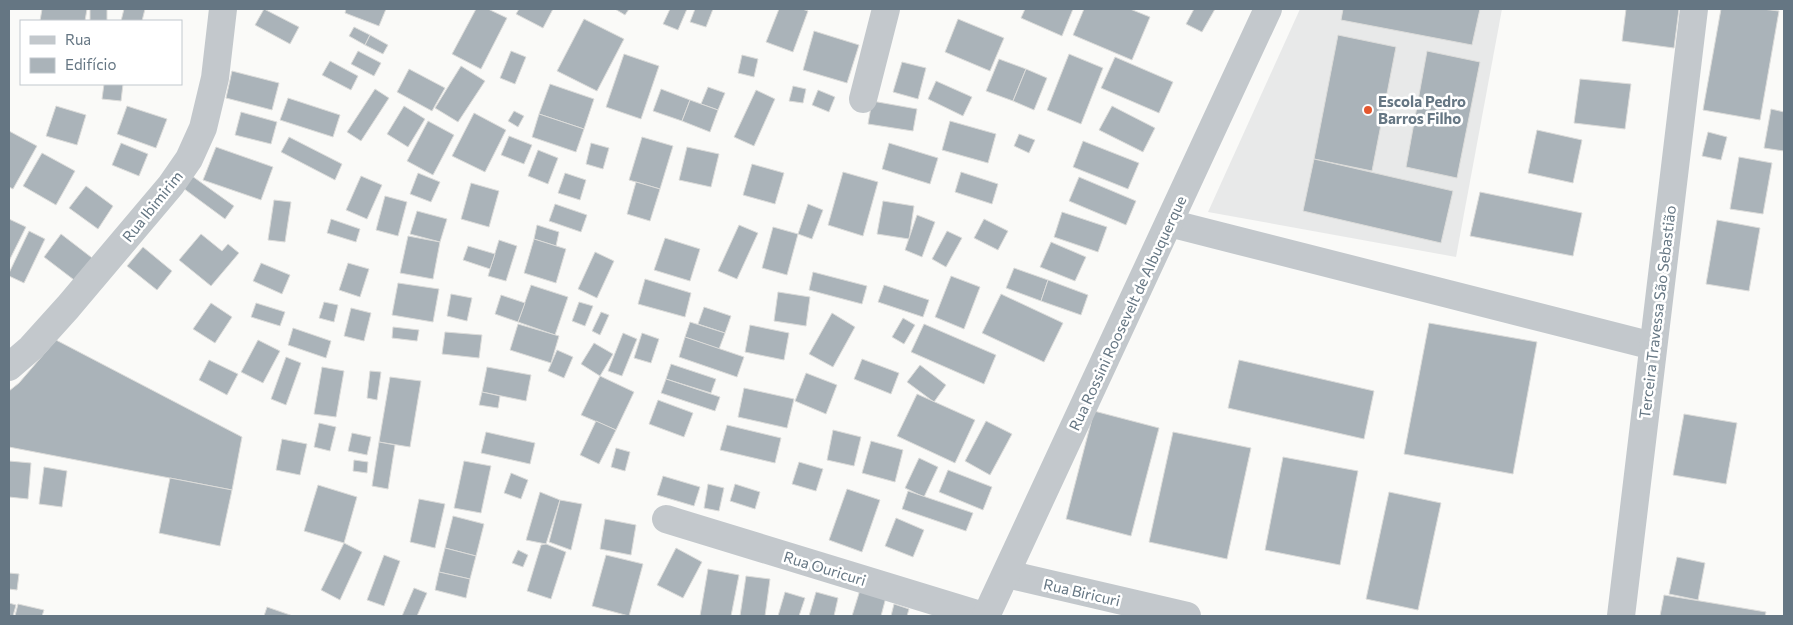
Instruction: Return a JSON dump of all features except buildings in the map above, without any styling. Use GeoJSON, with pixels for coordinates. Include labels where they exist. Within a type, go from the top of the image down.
{"type":"FeatureCollection","features":[{"type":"Feature","properties":{"kind":"street","name":"Rua Ibimirim"},"geometry":{"type":"LineString","coordinates":[[9,366],[31,348],[68,307],[171,185],[189,159],[204,128],[215,78],[223,9]]}},
{"type":"Feature","properties":{"kind":"street"},"geometry":{"type":"LineString","coordinates":[[863,99],[886,9]]}},
{"type":"Feature","properties":{"kind":"street","name":"Rua Rossini Roosevelt de Albuquerque"},"geometry":{"type":"LineString","coordinates":[[985,616],[1007,574],[1268,9]]}},
{"type":"Feature","properties":{"kind":"street","name":"Terceira Travessa São Sebastião"},"geometry":{"type":"LineString","coordinates":[[1621,616],[1694,9]]}},
{"type":"Feature","properties":{"kind":"street"},"geometry":{"type":"LineString","coordinates":[[1169,223],[1653,346]]}},
{"type":"Feature","properties":{"kind":"street","name":"Rua Ouricuri"},"geometry":{"type":"LineString","coordinates":[[666,519],[985,616]]}},
{"type":"Feature","properties":{"kind":"street","name":"Rua Biricuri"},"geometry":{"type":"LineString","coordinates":[[1007,574],[1187,616]]}},
{"type":"Feature","properties":{"kind":"shaded area","name":"Escola Pedro Barros Filho"},"geometry":{"type":"Polygon","coordinates":[[[1300,9],[1502,9],[1456,257],[1208,212],[1300,9]]]}},
{"type":"Feature","properties":{"kind":"place","name":"Escola Pedro Barros Filho"},"geometry":{"type":"Point","coordinates":[1368,110]}}]}
